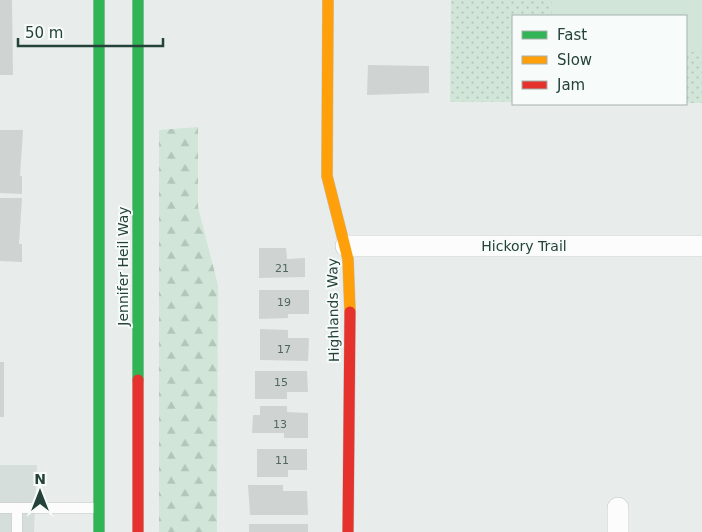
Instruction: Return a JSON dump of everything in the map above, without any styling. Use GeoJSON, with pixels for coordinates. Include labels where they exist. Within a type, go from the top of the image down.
{"type":"FeatureCollection","features":[{"type":"Feature","properties":{"kind":"main road","name":"Jennifer Heil Way"},"geometry":{"type":"LineString","coordinates":[[99,0],[99,532]]}},
{"type":"Feature","properties":{"kind":"main road","name":"Jennifer Heil Way"},"geometry":{"type":"LineString","coordinates":[[138,0],[138,532]]}},
{"type":"Feature","properties":{"kind":"main road","name":"Highlands Way"},"geometry":{"type":"LineString","coordinates":[[328,0],[327,176],[331,198],[346,246],[350,271],[348,532]]}},
{"type":"Feature","properties":{"kind":"street","name":"Hickory Trail"},"geometry":{"type":"LineString","coordinates":[[346,246],[702,246]]}},
{"type":"Feature","properties":{"kind":"street"},"geometry":{"type":"LineString","coordinates":[[618,508],[618,532]]}},
{"type":"Feature","properties":{"kind":"lane"},"geometry":{"type":"LineString","coordinates":[[0,508],[99,508]]}},
{"type":"Feature","properties":{"kind":"lane"},"geometry":{"type":"LineString","coordinates":[[17,508],[17,532]]}},
{"type":"Feature","properties":{"kind":"shaded area"},"geometry":{"type":"Polygon","coordinates":[[[0,465],[37,465],[34,532],[0,532],[0,465]]]}},
{"type":"Feature","properties":{"kind":"green space"},"geometry":{"type":"Polygon","coordinates":[[[451,0],[702,0],[702,103],[687,103],[687,15],[512,15],[512,102],[450,102],[451,0]]]}},
{"type":"Feature","properties":{"kind":"green space"},"geometry":{"type":"Polygon","coordinates":[[[552,0],[702,0],[702,52],[687,52],[687,15],[552,15],[552,0]]]}},
{"type":"Feature","properties":{"kind":"green space"},"geometry":{"type":"Polygon","coordinates":[[[198,127],[198,207],[218,285],[217,532],[159,532],[159,130],[198,127]]]}},
{"type":"Feature","properties":{"kind":"building"},"geometry":{"type":"Polygon","coordinates":[[[0,0],[12,0],[13,75],[0,75],[0,0]]]}},
{"type":"Feature","properties":{"kind":"building"},"geometry":{"type":"Polygon","coordinates":[[[368,65],[429,66],[429,93],[367,95],[368,65]]]}},
{"type":"Feature","properties":{"kind":"building"},"geometry":{"type":"Polygon","coordinates":[[[0,130],[23,130],[20,176],[22,176],[22,194],[0,193],[0,130]]]}},
{"type":"Feature","properties":{"kind":"building"},"geometry":{"type":"Polygon","coordinates":[[[0,198],[22,198],[19,244],[22,244],[22,262],[0,261],[0,198]]]}},
{"type":"Feature","properties":{"kind":"building"},"geometry":{"type":"Polygon","coordinates":[[[259,248],[286,248],[287,259],[305,258],[305,277],[259,278],[259,248]]]}},
{"type":"Feature","properties":{"kind":"building"},"geometry":{"type":"Polygon","coordinates":[[[259,290],[309,290],[309,314],[288,314],[288,318],[259,319],[259,290]]]}},
{"type":"Feature","properties":{"kind":"building"},"geometry":{"type":"Polygon","coordinates":[[[260,329],[288,330],[288,338],[309,338],[308,361],[260,360],[260,329]]]}},
{"type":"Feature","properties":{"kind":"building"},"geometry":{"type":"Polygon","coordinates":[[[0,362],[4,362],[4,417],[0,417],[0,362]]]}},
{"type":"Feature","properties":{"kind":"building"},"geometry":{"type":"Polygon","coordinates":[[[255,371],[307,371],[308,392],[287,392],[287,399],[255,399],[255,371]]]}},
{"type":"Feature","properties":{"kind":"building"},"geometry":{"type":"Polygon","coordinates":[[[260,406],[287,406],[287,412],[308,413],[308,438],[284,438],[284,433],[252,433],[253,415],[260,415],[260,406]]]}},
{"type":"Feature","properties":{"kind":"building"},"geometry":{"type":"Polygon","coordinates":[[[257,449],[307,449],[307,470],[288,470],[288,477],[257,477],[257,449]]]}},
{"type":"Feature","properties":{"kind":"building"},"geometry":{"type":"Polygon","coordinates":[[[248,485],[283,485],[283,491],[307,491],[308,515],[250,515],[248,485]]]}},
{"type":"Feature","properties":{"kind":"building"},"geometry":{"type":"Polygon","coordinates":[[[249,524],[308,524],[308,532],[249,532],[249,524]]]}},
{"type":"Feature","properties":{"kind":"traffic: fast"},"geometry":{"type":"LineString","coordinates":[[99,0],[99,532]]}},
{"type":"Feature","properties":{"kind":"traffic: fast"},"geometry":{"type":"LineString","coordinates":[[138,0],[138,380]]}},
{"type":"Feature","properties":{"kind":"traffic: slow"},"geometry":{"type":"LineString","coordinates":[[328,0],[327,176],[348,259],[350,312]]}},
{"type":"Feature","properties":{"kind":"traffic: jam"},"geometry":{"type":"LineString","coordinates":[[348,532],[350,312]]}},
{"type":"Feature","properties":{"kind":"traffic: jam"},"geometry":{"type":"LineString","coordinates":[[138,380],[138,532]]}}]}
